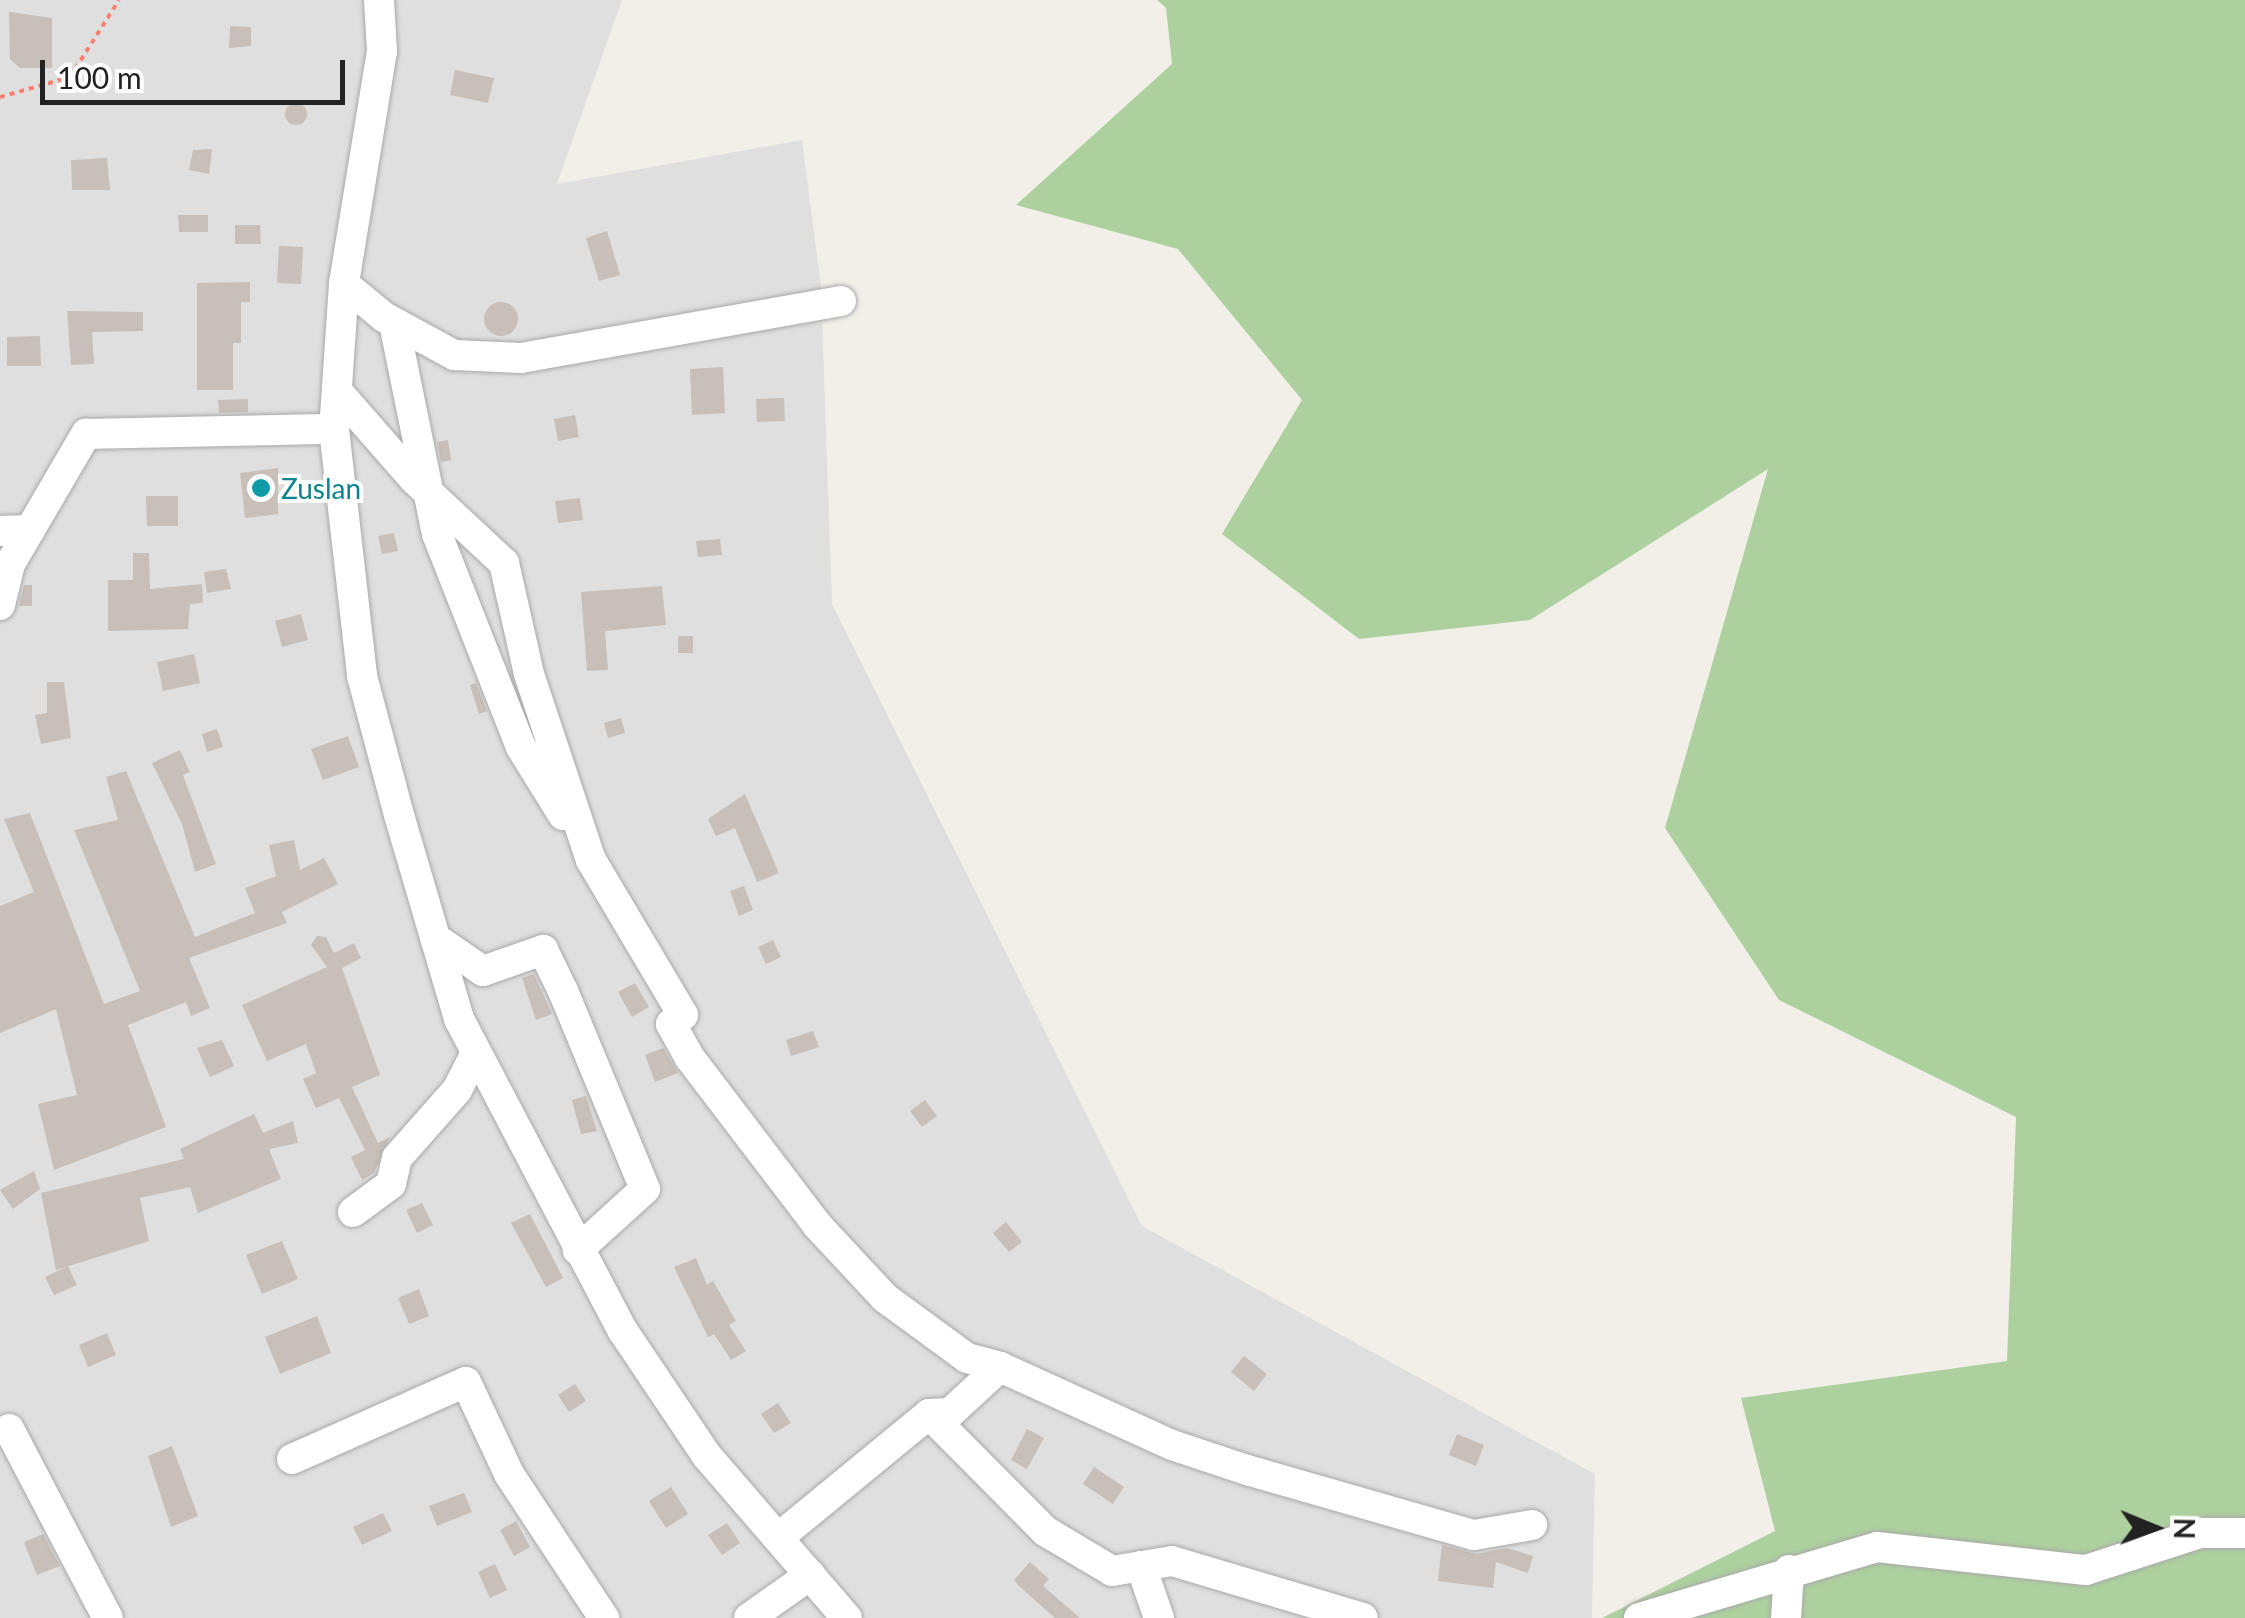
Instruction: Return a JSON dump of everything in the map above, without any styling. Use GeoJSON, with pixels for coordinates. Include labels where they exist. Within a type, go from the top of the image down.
{"type":"FeatureCollection","features":[{"type":"Feature","properties":{"kind":"street"},"geometry":{"type":"LineString","coordinates":[[379,0],[382,50],[344,284],[334,429],[362,676],[435,938],[476,1053],[623,1331],[708,1456],[847,1618]]}},
{"type":"Feature","properties":{"kind":"street"},"geometry":{"type":"LineString","coordinates":[[344,284],[394,323],[454,355],[521,358],[842,301]]}},
{"type":"Feature","properties":{"kind":"street"},"geometry":{"type":"LineString","coordinates":[[394,323],[424,488],[520,747],[683,1015],[671,1024],[690,1058],[817,1225],[884,1298],[967,1358],[1000,1367],[1172,1445],[1474,1534],[1532,1525]]}},
{"type":"Feature","properties":{"kind":"street"},"geometry":{"type":"LineString","coordinates":[[336,391],[424,488],[504,563],[529,674],[591,860]]}},
{"type":"Feature","properties":{"kind":"street"},"geometry":{"type":"LineString","coordinates":[[0,605],[15,530],[86,434],[334,429]]}},
{"type":"Feature","properties":{"kind":"street"},"geometry":{"type":"LineString","coordinates":[[435,938],[484,972],[543,950],[563,991],[646,1189],[578,1250]]}},
{"type":"Feature","properties":{"kind":"street"},"geometry":{"type":"LineString","coordinates":[[353,1212],[391,1184],[397,1158],[456,1090],[476,1053]]}},
{"type":"Feature","properties":{"kind":"street"},"geometry":{"type":"LineString","coordinates":[[778,1538],[930,1414],[950,1412],[1000,1367]]}},
{"type":"Feature","properties":{"kind":"street"},"geometry":{"type":"LineString","coordinates":[[292,1458],[466,1382],[509,1474],[604,1618]]}},
{"type":"Feature","properties":{"kind":"street"},"geometry":{"type":"LineString","coordinates":[[930,1414],[1044,1531],[1112,1571],[1172,1561],[1363,1618]]}},
{"type":"Feature","properties":{"kind":"street"},"geometry":{"type":"LineString","coordinates":[[10,1429],[108,1618]]}},
{"type":"Feature","properties":{"kind":"street"},"geometry":{"type":"LineString","coordinates":[[1639,1618],[1788,1570],[1878,1547],[2086,1570],[2200,1533],[2245,1533]]}},
{"type":"Feature","properties":{"kind":"street"},"geometry":{"type":"LineString","coordinates":[[1141,1566],[1159,1618]]}},
{"type":"Feature","properties":{"kind":"street"},"geometry":{"type":"LineString","coordinates":[[1786,1618],[1788,1570]]}},
{"type":"Feature","properties":{"kind":"street"},"geometry":{"type":"LineString","coordinates":[[749,1618],[810,1575]]}},
{"type":"Feature","properties":{"kind":"path"},"geometry":{"type":"LineString","coordinates":[[0,96],[70,77],[119,0]]}},
{"type":"Feature","properties":{"kind":"shaded area"},"geometry":{"type":"Polygon","coordinates":[[[0,0],[622,0],[557,184],[802,140],[821,287],[832,604],[1142,1226],[1595,1474],[1592,1618],[0,1618],[0,0]]]}},
{"type":"Feature","properties":{"kind":"green space"},"geometry":{"type":"Polygon","coordinates":[[[1157,0],[2245,0],[2245,1618],[1602,1618],[1775,1531],[1741,1398],[2007,1361],[2016,1117],[1779,1000],[1665,828],[1768,469],[1530,620],[1359,639],[1222,534],[1302,400],[1178,249],[1016,205],[1172,64],[1166,8],[1157,0]]]}},
{"type":"Feature","properties":{"kind":"building"},"geometry":{"type":"Polygon","coordinates":[[[9,12],[52,18],[52,68],[20,68],[10,59],[9,12]]]}},
{"type":"Feature","properties":{"kind":"building"},"geometry":{"type":"Polygon","coordinates":[[[230,26],[251,27],[251,46],[229,48],[230,26]]]}},
{"type":"Feature","properties":{"kind":"building"},"geometry":{"type":"Polygon","coordinates":[[[455,70],[494,78],[488,103],[450,95],[455,70]]]}},
{"type":"Feature","properties":{"kind":"building"},"geometry":{"type":"Polygon","coordinates":[[[296,103],[304,106],[304,122],[296,125],[288,122],[285,114],[288,106],[296,103]]]}},
{"type":"Feature","properties":{"kind":"building"},"geometry":{"type":"Polygon","coordinates":[[[212,149],[209,174],[189,170],[193,150],[212,149]]]}},
{"type":"Feature","properties":{"kind":"building"},"geometry":{"type":"Polygon","coordinates":[[[107,158],[110,190],[72,190],[71,160],[107,158]]]}},
{"type":"Feature","properties":{"kind":"building"},"geometry":{"type":"Polygon","coordinates":[[[178,215],[208,215],[208,232],[179,232],[178,215]]]}},
{"type":"Feature","properties":{"kind":"building"},"geometry":{"type":"Polygon","coordinates":[[[235,225],[260,225],[261,244],[235,244],[235,225]]]}},
{"type":"Feature","properties":{"kind":"building"},"geometry":{"type":"Polygon","coordinates":[[[607,231],[620,275],[599,281],[586,238],[607,231]]]}},
{"type":"Feature","properties":{"kind":"building"},"geometry":{"type":"Polygon","coordinates":[[[279,246],[303,247],[301,284],[277,283],[279,246]]]}},
{"type":"Feature","properties":{"kind":"building"},"geometry":{"type":"Polygon","coordinates":[[[250,282],[250,302],[241,302],[241,343],[233,343],[233,390],[197,390],[197,283],[250,282]]]}},
{"type":"Feature","properties":{"kind":"building"},"geometry":{"type":"Polygon","coordinates":[[[501,302],[513,307],[518,319],[513,331],[501,336],[489,331],[484,319],[489,307],[501,302]]]}},
{"type":"Feature","properties":{"kind":"building"},"geometry":{"type":"Polygon","coordinates":[[[67,311],[143,312],[143,331],[92,332],[94,364],[71,365],[67,311]]]}},
{"type":"Feature","properties":{"kind":"building"},"geometry":{"type":"Polygon","coordinates":[[[40,336],[41,366],[7,366],[7,337],[40,336]]]}},
{"type":"Feature","properties":{"kind":"building"},"geometry":{"type":"Polygon","coordinates":[[[723,367],[725,413],[692,415],[690,369],[723,367]]]}},
{"type":"Feature","properties":{"kind":"building"},"geometry":{"type":"Polygon","coordinates":[[[784,398],[785,421],[757,422],[756,399],[784,398]]]}},
{"type":"Feature","properties":{"kind":"building"},"geometry":{"type":"Polygon","coordinates":[[[248,399],[248,412],[219,413],[218,400],[248,399]]]}},
{"type":"Feature","properties":{"kind":"building"},"geometry":{"type":"Polygon","coordinates":[[[575,415],[579,437],[558,441],[554,419],[575,415]]]}},
{"type":"Feature","properties":{"kind":"building"},"geometry":{"type":"Polygon","coordinates":[[[448,440],[451,460],[441,462],[437,442],[448,440]]]}},
{"type":"Feature","properties":{"kind":"building","name":"Zuslan"},"geometry":{"type":"Polygon","coordinates":[[[278,468],[278,514],[245,518],[240,473],[278,468]]]}},
{"type":"Feature","properties":{"kind":"building"},"geometry":{"type":"Polygon","coordinates":[[[146,496],[178,496],[178,526],[147,526],[146,496]]]}},
{"type":"Feature","properties":{"kind":"building"},"geometry":{"type":"Polygon","coordinates":[[[580,498],[583,520],[558,523],[555,501],[580,498]]]}},
{"type":"Feature","properties":{"kind":"building"},"geometry":{"type":"Polygon","coordinates":[[[394,533],[398,551],[382,554],[378,536],[394,533]]]}},
{"type":"Feature","properties":{"kind":"building"},"geometry":{"type":"Polygon","coordinates":[[[720,539],[722,555],[698,557],[696,541],[720,539]]]}},
{"type":"Feature","properties":{"kind":"building"},"geometry":{"type":"Polygon","coordinates":[[[133,553],[149,553],[150,589],[202,584],[203,603],[190,604],[188,629],[108,631],[108,580],[133,580],[133,553]]]}},
{"type":"Feature","properties":{"kind":"building"},"geometry":{"type":"Polygon","coordinates":[[[226,569],[231,589],[207,593],[204,572],[226,569]]]}},
{"type":"Feature","properties":{"kind":"building"},"geometry":{"type":"Polygon","coordinates":[[[24,585],[32,585],[32,606],[19,606],[24,585]]]}},
{"type":"Feature","properties":{"kind":"building"},"geometry":{"type":"Polygon","coordinates":[[[662,586],[666,625],[605,631],[608,670],[587,671],[581,592],[662,586]]]}},
{"type":"Feature","properties":{"kind":"building"},"geometry":{"type":"Polygon","coordinates":[[[301,614],[308,640],[282,647],[275,621],[301,614]]]}},
{"type":"Feature","properties":{"kind":"building"},"geometry":{"type":"Polygon","coordinates":[[[678,636],[693,636],[693,653],[678,653],[678,636]]]}},
{"type":"Feature","properties":{"kind":"building"},"geometry":{"type":"Polygon","coordinates":[[[194,654],[200,683],[163,691],[157,662],[194,654]]]}},
{"type":"Feature","properties":{"kind":"building"},"geometry":{"type":"Polygon","coordinates":[[[47,682],[64,682],[71,738],[41,744],[35,715],[47,713],[47,682]]]}},
{"type":"Feature","properties":{"kind":"building"},"geometry":{"type":"Polygon","coordinates":[[[476,683],[487,711],[479,714],[470,685],[476,683]]]}},
{"type":"Feature","properties":{"kind":"building"},"geometry":{"type":"Polygon","coordinates":[[[621,718],[625,733],[608,738],[604,723],[621,718]]]}},
{"type":"Feature","properties":{"kind":"building"},"geometry":{"type":"Polygon","coordinates":[[[217,729],[223,747],[207,752],[202,734],[217,729]]]}},
{"type":"Feature","properties":{"kind":"building"},"geometry":{"type":"Polygon","coordinates":[[[348,736],[359,767],[323,780],[311,749],[348,736]]]}},
{"type":"Feature","properties":{"kind":"building"},"geometry":{"type":"Polygon","coordinates":[[[180,750],[190,772],[183,775],[216,864],[195,872],[182,824],[152,763],[180,750]]]}},
{"type":"Feature","properties":{"kind":"building"},"geometry":{"type":"Polygon","coordinates":[[[126,771],[195,937],[255,913],[245,888],[276,876],[269,845],[294,840],[300,870],[324,858],[338,884],[282,912],[287,923],[189,958],[210,1008],[191,1016],[186,1002],[128,1025],[166,1127],[54,1170],[38,1104],[77,1095],[56,1009],[0,1033],[0,906],[34,892],[4,819],[30,813],[104,1004],[140,991],[74,830],[118,820],[106,777],[126,771]]]}},
{"type":"Feature","properties":{"kind":"building"},"geometry":{"type":"Polygon","coordinates":[[[745,794],[779,873],[757,882],[735,828],[716,836],[708,819],[745,794]]]}},
{"type":"Feature","properties":{"kind":"building"},"geometry":{"type":"Polygon","coordinates":[[[744,886],[753,910],[739,916],[730,891],[744,886]]]}},
{"type":"Feature","properties":{"kind":"building"},"geometry":{"type":"Polygon","coordinates":[[[317,936],[326,937],[334,953],[354,943],[361,958],[342,968],[380,1075],[352,1087],[378,1143],[390,1137],[374,1173],[362,1180],[351,1157],[365,1150],[339,1098],[316,1108],[303,1079],[316,1073],[306,1044],[267,1061],[242,1005],[327,967],[311,945],[317,936]]]}},
{"type":"Feature","properties":{"kind":"building"},"geometry":{"type":"Polygon","coordinates":[[[773,940],[781,957],[766,964],[758,947],[773,940]]]}},
{"type":"Feature","properties":{"kind":"building"},"geometry":{"type":"Polygon","coordinates":[[[534,974],[552,1014],[536,1020],[522,978],[534,974]]]}},
{"type":"Feature","properties":{"kind":"building"},"geometry":{"type":"Polygon","coordinates":[[[635,983],[649,1007],[632,1017],[618,992],[635,983]]]}},
{"type":"Feature","properties":{"kind":"building"},"geometry":{"type":"Polygon","coordinates":[[[813,1031],[819,1047],[791,1056],[786,1040],[813,1031]]]}},
{"type":"Feature","properties":{"kind":"building"},"geometry":{"type":"Polygon","coordinates":[[[222,1040],[234,1066],[210,1077],[197,1048],[222,1040]]]}},
{"type":"Feature","properties":{"kind":"building"},"geometry":{"type":"Polygon","coordinates":[[[663,1048],[678,1073],[655,1082],[645,1055],[663,1048]]]}},
{"type":"Feature","properties":{"kind":"building"},"geometry":{"type":"Polygon","coordinates":[[[586,1096],[597,1131],[581,1134],[572,1100],[586,1096]]]}},
{"type":"Feature","properties":{"kind":"building"},"geometry":{"type":"Polygon","coordinates":[[[925,1100],[937,1116],[922,1127],[910,1111],[925,1100]]]}},
{"type":"Feature","properties":{"kind":"building"},"geometry":{"type":"Polygon","coordinates":[[[254,1114],[263,1133],[293,1121],[298,1143],[269,1149],[281,1179],[198,1213],[190,1187],[140,1198],[149,1241],[56,1270],[41,1193],[184,1159],[180,1149],[254,1114]]]}},
{"type":"Feature","properties":{"kind":"building"},"geometry":{"type":"Polygon","coordinates":[[[34,1171],[40,1189],[13,1209],[0,1190],[34,1171]]]}},
{"type":"Feature","properties":{"kind":"building"},"geometry":{"type":"Polygon","coordinates":[[[422,1203],[433,1225],[417,1233],[406,1210],[422,1203]]]}},
{"type":"Feature","properties":{"kind":"building"},"geometry":{"type":"Polygon","coordinates":[[[530,1214],[563,1278],[546,1287],[511,1223],[530,1214]]]}},
{"type":"Feature","properties":{"kind":"building"},"geometry":{"type":"Polygon","coordinates":[[[1006,1222],[1022,1242],[1009,1252],[993,1233],[1006,1222]]]}},
{"type":"Feature","properties":{"kind":"building"},"geometry":{"type":"Polygon","coordinates":[[[282,1241],[298,1279],[262,1294],[246,1255],[282,1241]]]}},
{"type":"Feature","properties":{"kind":"building"},"geometry":{"type":"Polygon","coordinates":[[[696,1258],[707,1285],[713,1281],[736,1321],[729,1325],[746,1351],[731,1360],[714,1334],[708,1337],[674,1267],[696,1258]]]}},
{"type":"Feature","properties":{"kind":"building"},"geometry":{"type":"Polygon","coordinates":[[[68,1266],[77,1285],[54,1295],[45,1277],[68,1266]]]}},
{"type":"Feature","properties":{"kind":"building"},"geometry":{"type":"Polygon","coordinates":[[[419,1289],[429,1316],[409,1324],[398,1298],[419,1289]]]}},
{"type":"Feature","properties":{"kind":"building"},"geometry":{"type":"Polygon","coordinates":[[[317,1316],[331,1353],[280,1374],[265,1337],[317,1316]]]}},
{"type":"Feature","properties":{"kind":"building"},"geometry":{"type":"Polygon","coordinates":[[[107,1333],[116,1355],[88,1367],[79,1345],[107,1333]]]}},
{"type":"Feature","properties":{"kind":"building"},"geometry":{"type":"Polygon","coordinates":[[[1244,1356],[1267,1374],[1254,1391],[1231,1372],[1244,1356]]]}},
{"type":"Feature","properties":{"kind":"building"},"geometry":{"type":"Polygon","coordinates":[[[575,1384],[586,1401],[569,1412],[558,1395],[575,1384]]]}},
{"type":"Feature","properties":{"kind":"building"},"geometry":{"type":"Polygon","coordinates":[[[778,1403],[791,1423],[774,1433],[761,1414],[778,1403]]]}},
{"type":"Feature","properties":{"kind":"building"},"geometry":{"type":"Polygon","coordinates":[[[1027,1429],[1044,1438],[1027,1469],[1011,1460],[1027,1429]]]}},
{"type":"Feature","properties":{"kind":"building"},"geometry":{"type":"Polygon","coordinates":[[[1457,1434],[1484,1445],[1476,1466],[1449,1455],[1457,1434]]]}},
{"type":"Feature","properties":{"kind":"building"},"geometry":{"type":"Polygon","coordinates":[[[172,1446],[198,1516],[171,1527],[148,1456],[172,1446]]]}},
{"type":"Feature","properties":{"kind":"building"},"geometry":{"type":"Polygon","coordinates":[[[1094,1467],[1124,1487],[1113,1504],[1083,1484],[1094,1467]]]}},
{"type":"Feature","properties":{"kind":"building"},"geometry":{"type":"Polygon","coordinates":[[[671,1487],[688,1514],[666,1528],[649,1501],[671,1487]]]}},
{"type":"Feature","properties":{"kind":"building"},"geometry":{"type":"Polygon","coordinates":[[[464,1493],[472,1512],[437,1526],[429,1506],[464,1493]]]}},
{"type":"Feature","properties":{"kind":"building"},"geometry":{"type":"Polygon","coordinates":[[[383,1513],[392,1531],[362,1545],[353,1527],[383,1513]]]}},
{"type":"Feature","properties":{"kind":"building"},"geometry":{"type":"Polygon","coordinates":[[[516,1521],[530,1547],[514,1556],[500,1530],[516,1521]]]}},
{"type":"Feature","properties":{"kind":"building"},"geometry":{"type":"Polygon","coordinates":[[[727,1523],[740,1543],[722,1555],[708,1535],[727,1523]]]}},
{"type":"Feature","properties":{"kind":"building"},"geometry":{"type":"Polygon","coordinates":[[[43,1534],[60,1566],[37,1575],[24,1542],[43,1534]]]}},
{"type":"Feature","properties":{"kind":"building"},"geometry":{"type":"Polygon","coordinates":[[[1442,1545],[1476,1554],[1507,1548],[1533,1556],[1528,1573],[1496,1562],[1493,1588],[1438,1581],[1442,1545]]]}},
{"type":"Feature","properties":{"kind":"building"},"geometry":{"type":"Polygon","coordinates":[[[1030,1562],[1049,1579],[1043,1586],[1080,1618],[1055,1618],[1019,1586],[1014,1580],[1030,1562]]]}},
{"type":"Feature","properties":{"kind":"building"},"geometry":{"type":"Polygon","coordinates":[[[495,1564],[507,1590],[490,1598],[478,1572],[495,1564]]]}},
{"type":"Feature","properties":{"kind":"place","name":"Zuslan"},"geometry":{"type":"Point","coordinates":[261,488]}}]}
